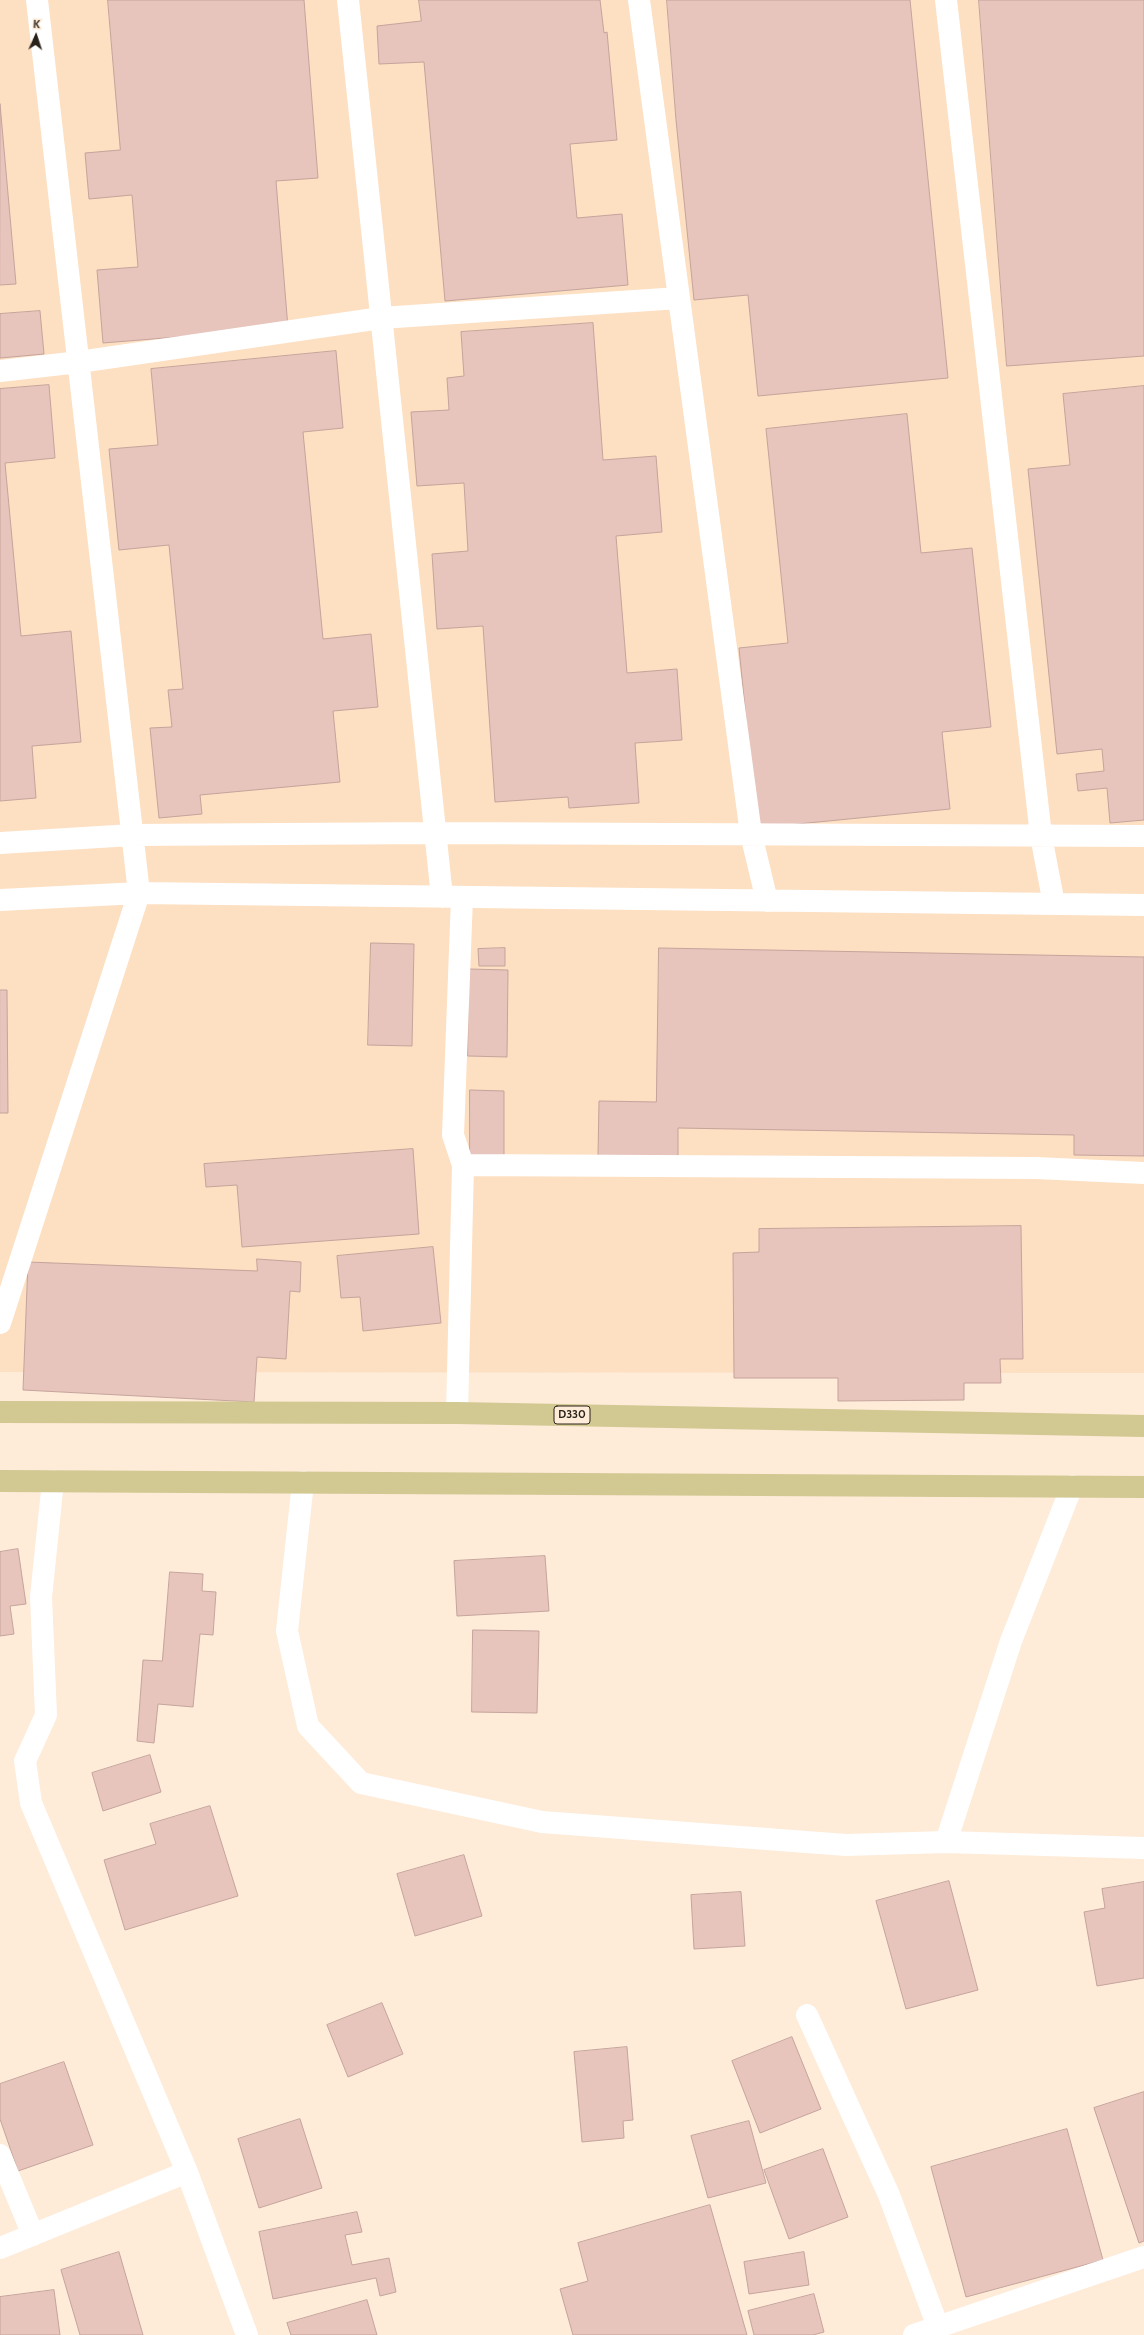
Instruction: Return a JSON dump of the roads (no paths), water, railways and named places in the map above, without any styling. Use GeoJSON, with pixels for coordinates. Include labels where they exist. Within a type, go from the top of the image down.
{"type":"FeatureCollection","features":[{"type":"Feature","properties":{"kind":"main road","name":"D330"},"geometry":{"type":"LineString","coordinates":[[0,1412],[456,1413],[1144,1426]]}},
{"type":"Feature","properties":{"kind":"main road"},"geometry":{"type":"LineString","coordinates":[[0,1481],[1144,1487]]}},
{"type":"Feature","properties":{"kind":"street"},"geometry":{"type":"LineString","coordinates":[[0,1323],[139,893],[38,0]]}},
{"type":"Feature","properties":{"kind":"street"},"geometry":{"type":"LineString","coordinates":[[348,0],[435,833],[452,897],[454,1135],[463,1165],[456,1413]]}},
{"type":"Feature","properties":{"kind":"street"},"geometry":{"type":"LineString","coordinates":[[639,0],[751,834],[767,901]]}},
{"type":"Feature","properties":{"kind":"street"},"geometry":{"type":"LineString","coordinates":[[946,0],[1041,836],[1054,904]]}},
{"type":"Feature","properties":{"kind":"street"},"geometry":{"type":"LineString","coordinates":[[0,371],[78,362],[381,318],[679,298]]}},
{"type":"Feature","properties":{"kind":"street"},"geometry":{"type":"LineString","coordinates":[[0,843],[132,835],[435,833],[1144,836]]}},
{"type":"Feature","properties":{"kind":"street"},"geometry":{"type":"LineString","coordinates":[[0,900],[139,893],[1144,905]]}},
{"type":"Feature","properties":{"kind":"street"},"geometry":{"type":"LineString","coordinates":[[463,1165],[1036,1168],[1144,1173]]}},
{"type":"Feature","properties":{"kind":"street"},"geometry":{"type":"LineString","coordinates":[[53,1481],[41,1597],[46,1715],[25,1761],[31,1803],[186,2172],[248,2335]]}},
{"type":"Feature","properties":{"kind":"street"},"geometry":{"type":"LineString","coordinates":[[303,1482],[287,1631],[308,1726],[361,1783],[542,1822],[846,1845],[946,1842],[1144,1848]]}},
{"type":"Feature","properties":{"kind":"street"},"geometry":{"type":"LineString","coordinates":[[946,1842],[1011,1641],[1072,1486]]}},
{"type":"Feature","properties":{"kind":"street"},"geometry":{"type":"LineString","coordinates":[[807,2015],[889,2196],[938,2327]]}},
{"type":"Feature","properties":{"kind":"street"},"geometry":{"type":"LineString","coordinates":[[0,2155],[33,2235]]}},
{"type":"Feature","properties":{"kind":"street"},"geometry":{"type":"LineString","coordinates":[[0,2248],[186,2172]]}},
{"type":"Feature","properties":{"kind":"street"},"geometry":{"type":"LineString","coordinates":[[914,2335],[1144,2257]]}}]}
